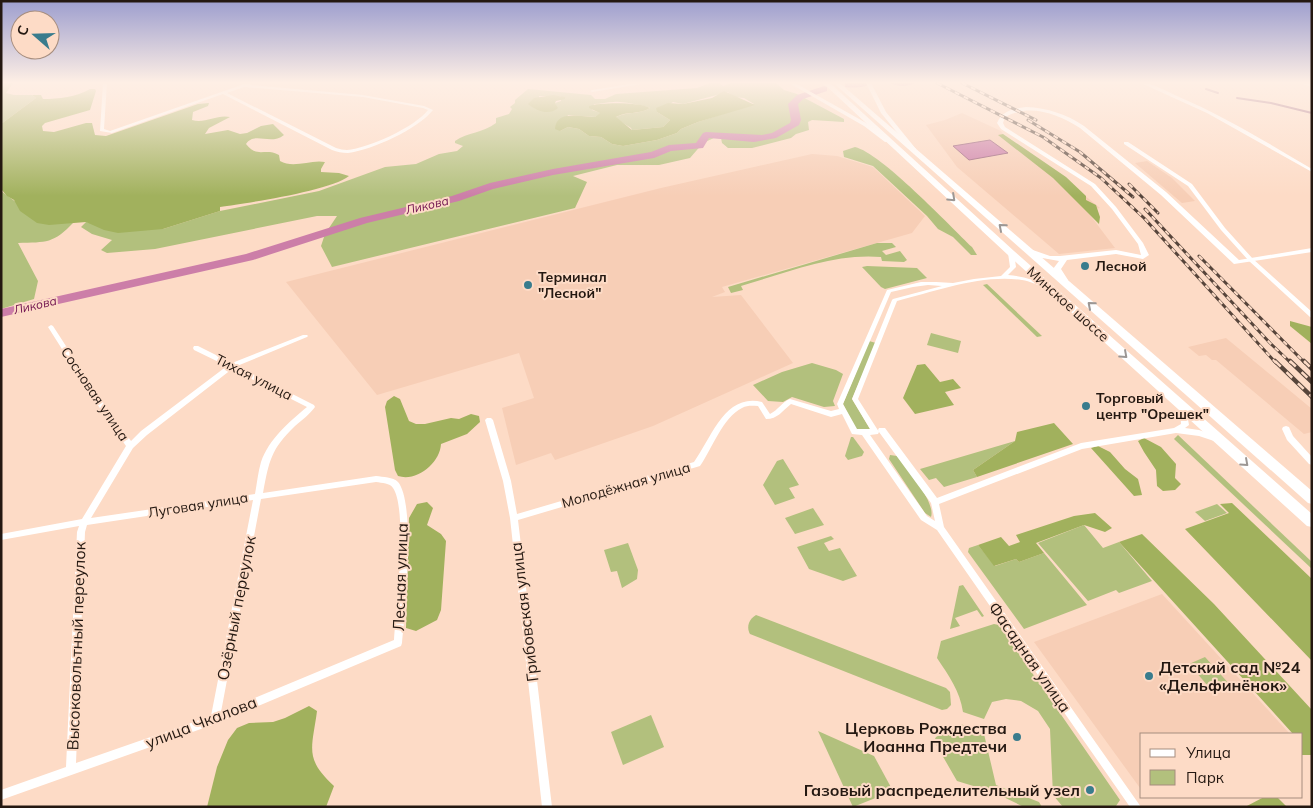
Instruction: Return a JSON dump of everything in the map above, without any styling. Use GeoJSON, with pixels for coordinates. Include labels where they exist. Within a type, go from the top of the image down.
{"type":"FeatureCollection","features":[{"type":"Feature","properties":{"kind":"highway","name":"Минское шоссе"},"geometry":{"type":"LineString","coordinates":[[871,121],[1047,286],[1312,522]]}},
{"type":"Feature","properties":{"kind":"highway","name":"Минское шоссе"},"geometry":{"type":"LineString","coordinates":[[880,121],[1312,499]]}},
{"type":"Feature","properties":{"kind":"street"},"geometry":{"type":"LineString","coordinates":[[103,121],[102,130],[114,131],[144,121]]}},
{"type":"Feature","properties":{"kind":"street"},"geometry":{"type":"LineString","coordinates":[[278,121],[334,149],[344,152],[359,149],[397,134],[419,121]]}},
{"type":"Feature","properties":{"kind":"street"},"geometry":{"type":"LineString","coordinates":[[858,121],[901,150]]}},
{"type":"Feature","properties":{"kind":"street"},"geometry":{"type":"LineString","coordinates":[[891,121],[914,150]]}},
{"type":"Feature","properties":{"kind":"street"},"geometry":{"type":"LineString","coordinates":[[1001,121],[1001,125],[1005,131],[1066,166],[1102,193],[1141,244],[1145,255],[1143,257],[1112,252],[1064,259],[1047,258],[1026,248]]}},
{"type":"Feature","properties":{"kind":"street"},"geometry":{"type":"LineString","coordinates":[[1072,121],[1101,142],[1192,218],[1237,262],[1312,250]]}},
{"type":"Feature","properties":{"kind":"street"},"geometry":{"type":"LineString","coordinates":[[1224,121],[1312,171]]}},
{"type":"Feature","properties":{"kind":"street"},"geometry":{"type":"LineString","coordinates":[[1126,143],[1190,185],[1223,229],[1251,260],[1312,316]]}},
{"type":"Feature","properties":{"kind":"street"},"geometry":{"type":"LineString","coordinates":[[1002,277],[1013,267],[1011,253]]}},
{"type":"Feature","properties":{"kind":"street"},"geometry":{"type":"LineString","coordinates":[[1064,259],[1057,269],[1065,282]]}},
{"type":"Feature","properties":{"kind":"street"},"geometry":{"type":"LineString","coordinates":[[1047,286],[1024,278],[1002,277],[953,285],[895,300],[855,399],[878,431],[900,453],[935,502],[1081,446],[1176,430],[1200,433],[1220,440]]}},
{"type":"Feature","properties":{"kind":"street"},"geometry":{"type":"LineString","coordinates":[[878,431],[854,432],[840,404],[888,291],[922,282],[953,285]]}},
{"type":"Feature","properties":{"kind":"street","name":"Сосновая улица"},"geometry":{"type":"LineString","coordinates":[[51,327],[95,396],[130,446]]}},
{"type":"Feature","properties":{"kind":"street"},"geometry":{"type":"LineString","coordinates":[[84,522],[130,446],[232,366],[306,336]]}},
{"type":"Feature","properties":{"kind":"street","name":"Тихая улица"},"geometry":{"type":"LineString","coordinates":[[196,348],[312,407]]}},
{"type":"Feature","properties":{"kind":"street","name":"Молодёжная улица"},"geometry":{"type":"LineString","coordinates":[[514,518],[697,464],[722,423],[740,405],[747,403],[760,404],[768,418],[780,414],[790,401],[831,414],[844,411]]}},
{"type":"Feature","properties":{"kind":"street","name":"Озёрный переулок"},"geometry":{"type":"LineString","coordinates":[[215,719],[266,460],[272,448],[312,407]]}},
{"type":"Feature","properties":{"kind":"street"},"geometry":{"type":"LineString","coordinates":[[1176,430],[1185,425],[1184,408]]}},
{"type":"Feature","properties":{"kind":"street","name":"Грибовская улица"},"geometry":{"type":"LineString","coordinates":[[489,420],[508,481],[514,518],[547,807]]}},
{"type":"Feature","properties":{"kind":"street"},"geometry":{"type":"LineString","coordinates":[[1286,429],[1290,438],[1312,462]]}},
{"type":"Feature","properties":{"kind":"street"},"geometry":{"type":"LineString","coordinates":[[865,433],[924,518],[940,528]]}},
{"type":"Feature","properties":{"kind":"street","name":"Луговая улица"},"geometry":{"type":"LineString","coordinates":[[1,537],[84,522],[376,479],[386,480],[395,484]]}},
{"type":"Feature","properties":{"kind":"street","name":"Лесная улица"},"geometry":{"type":"LineString","coordinates":[[395,484],[401,492],[404,548],[398,643]]}},
{"type":"Feature","properties":{"kind":"street","name":"Фасадная улица"},"geometry":{"type":"LineString","coordinates":[[935,502],[940,528],[1136,807]]}},
{"type":"Feature","properties":{"kind":"street","name":"Высоковольтный переулок"},"geometry":{"type":"LineString","coordinates":[[71,770],[81,532],[84,522]]}},
{"type":"Feature","properties":{"kind":"street","name":"улица Чкалова"},"geometry":{"type":"LineString","coordinates":[[1,795],[215,719],[398,643]]}},
{"type":"Feature","properties":{"kind":"shaded area"},"geometry":{"type":"Polygon","coordinates":[[[942,121],[979,121],[1001,131],[1006,139],[1073,186],[1100,208],[1087,211],[1115,248],[1059,254],[957,167],[926,125],[942,121]]]}},
{"type":"Feature","properties":{"kind":"shaded area"},"geometry":{"type":"Polygon","coordinates":[[[990,140],[1008,153],[969,160],[953,146],[990,140]]]}},
{"type":"Feature","properties":{"kind":"shaded area"},"geometry":{"type":"Polygon","coordinates":[[[812,154],[837,156],[873,167],[925,216],[912,233],[722,287],[725,292],[712,297],[741,295],[793,363],[653,426],[555,460],[551,453],[516,465],[502,408],[534,398],[519,353],[377,395],[286,282],[661,188],[812,154]]]}},
{"type":"Feature","properties":{"kind":"shaded area"},"geometry":{"type":"Polygon","coordinates":[[[1147,161],[1172,178],[1195,201],[1182,203],[1135,163],[1147,161]]]}},
{"type":"Feature","properties":{"kind":"shaded area"},"geometry":{"type":"Polygon","coordinates":[[[1226,338],[1312,409],[1312,432],[1304,434],[1216,360],[1212,360],[1206,355],[1199,356],[1188,347],[1226,338]]]}},
{"type":"Feature","properties":{"kind":"shaded area","name":"Детский сад №24 «Дельфинёнок»"},"geometry":{"type":"Polygon","coordinates":[[[1162,594],[1289,733],[1140,733],[1140,788],[1034,642],[1162,594]]]}},
{"type":"Feature","properties":{"kind":"green space"},"geometry":{"type":"Polygon","coordinates":[[[5,121],[53,121],[42,126],[43,131],[54,132],[92,123],[95,135],[106,136],[150,121],[223,121],[209,128],[205,134],[228,130],[240,134],[247,133],[261,126],[273,124],[284,135],[273,139],[258,138],[250,140],[246,144],[254,151],[270,152],[279,155],[280,161],[285,163],[325,162],[321,172],[339,173],[349,176],[325,187],[220,207],[220,211],[163,229],[118,233],[104,230],[86,222],[49,225],[37,223],[20,211],[14,200],[1,189],[1,124],[5,121]]]}},
{"type":"Feature","properties":{"kind":"green space"},"geometry":{"type":"Polygon","coordinates":[[[496,121],[565,121],[560,131],[568,127],[579,129],[589,136],[601,137],[612,144],[623,146],[657,140],[702,121],[811,121],[808,122],[809,130],[796,134],[791,138],[752,148],[728,148],[722,143],[721,138],[716,137],[703,143],[690,158],[659,165],[617,165],[573,176],[587,182],[575,208],[332,267],[321,246],[325,234],[337,216],[317,216],[155,249],[107,253],[101,250],[112,240],[92,234],[81,227],[86,222],[163,229],[220,211],[319,191],[385,167],[416,164],[439,154],[457,151],[463,146],[455,143],[455,141],[496,123],[496,121]]]}},
{"type":"Feature","properties":{"kind":"green space"},"geometry":{"type":"Polygon","coordinates":[[[558,121],[621,121],[632,130],[663,127],[669,121],[702,121],[657,140],[623,146],[612,144],[601,137],[589,136],[579,129],[568,127],[560,131],[555,129],[558,121]]]}},
{"type":"Feature","properties":{"kind":"green space"},"geometry":{"type":"Polygon","coordinates":[[[619,121],[669,121],[663,127],[632,130],[619,121]]]}},
{"type":"Feature","properties":{"kind":"green space"},"geometry":{"type":"Polygon","coordinates":[[[1003,134],[1066,177],[1086,196],[1086,200],[1096,205],[1100,217],[1099,224],[1053,178],[998,135],[1003,134]]]}},
{"type":"Feature","properties":{"kind":"green space"},"geometry":{"type":"Polygon","coordinates":[[[855,147],[867,152],[898,176],[972,247],[977,255],[971,255],[953,237],[938,229],[927,216],[873,166],[844,157],[843,151],[855,147]]]}},
{"type":"Feature","properties":{"kind":"green space"},"geometry":{"type":"Polygon","coordinates":[[[1,191],[40,220],[74,222],[55,238],[43,242],[18,243],[38,281],[34,299],[1,309],[1,191]]]}},
{"type":"Feature","properties":{"kind":"green space"},"geometry":{"type":"Polygon","coordinates":[[[877,243],[892,243],[896,247],[882,251],[886,255],[900,251],[907,260],[904,262],[882,261],[881,257],[845,258],[792,270],[741,286],[743,290],[731,293],[728,287],[877,243]]]}},
{"type":"Feature","properties":{"kind":"green space"},"geometry":{"type":"Polygon","coordinates":[[[862,267],[917,268],[927,278],[885,289],[862,267]]]}},
{"type":"Feature","properties":{"kind":"green space"},"geometry":{"type":"Polygon","coordinates":[[[987,284],[1042,336],[1037,337],[983,285],[987,284]]]}},
{"type":"Feature","properties":{"kind":"green space"},"geometry":{"type":"Polygon","coordinates":[[[1290,321],[1312,327],[1312,344],[1290,326],[1290,321]]]}},
{"type":"Feature","properties":{"kind":"green space"},"geometry":{"type":"Polygon","coordinates":[[[931,333],[961,341],[958,353],[927,345],[931,333]]]}},
{"type":"Feature","properties":{"kind":"green space"},"geometry":{"type":"Polygon","coordinates":[[[869,341],[876,343],[852,399],[870,429],[856,430],[843,404],[869,341]]]}},
{"type":"Feature","properties":{"kind":"green space"},"geometry":{"type":"Polygon","coordinates":[[[812,363],[843,374],[833,401],[835,406],[824,407],[792,397],[783,402],[768,401],[753,385],[782,372],[812,363]]]}},
{"type":"Feature","properties":{"kind":"green space"},"geometry":{"type":"Polygon","coordinates":[[[925,364],[940,382],[953,379],[961,388],[945,392],[954,405],[915,414],[903,398],[917,365],[925,364]]]}},
{"type":"Feature","properties":{"kind":"green space"},"geometry":{"type":"Polygon","coordinates":[[[394,396],[400,399],[409,421],[416,424],[425,424],[451,418],[459,419],[471,414],[479,416],[480,422],[467,434],[441,444],[437,458],[420,474],[405,477],[398,476],[395,470],[385,407],[387,401],[394,396]]]}},
{"type":"Feature","properties":{"kind":"green space"},"geometry":{"type":"Polygon","coordinates":[[[1054,423],[1073,444],[977,477],[973,470],[1015,441],[1017,432],[1054,423]]]}},
{"type":"Feature","properties":{"kind":"green space"},"geometry":{"type":"Polygon","coordinates":[[[1178,435],[1312,562],[1312,569],[1174,439],[1178,435]]]}},
{"type":"Feature","properties":{"kind":"green space"},"geometry":{"type":"Polygon","coordinates":[[[851,437],[853,437],[864,452],[862,456],[848,460],[845,456],[851,437]]]}},
{"type":"Feature","properties":{"kind":"green space"},"geometry":{"type":"Polygon","coordinates":[[[1144,438],[1161,447],[1176,464],[1175,478],[1181,484],[1175,490],[1163,491],[1157,486],[1156,470],[1138,441],[1144,438]]]}},
{"type":"Feature","properties":{"kind":"green space"},"geometry":{"type":"Polygon","coordinates":[[[1015,441],[973,470],[977,477],[944,487],[936,478],[929,480],[920,469],[1015,441]]]}},
{"type":"Feature","properties":{"kind":"green space"},"geometry":{"type":"Polygon","coordinates":[[[1098,446],[1110,452],[1125,469],[1138,479],[1142,495],[1134,496],[1091,448],[1098,446]]]}},
{"type":"Feature","properties":{"kind":"green space"},"geometry":{"type":"Polygon","coordinates":[[[890,455],[897,456],[920,486],[929,503],[931,517],[925,513],[889,459],[890,455]]]}},
{"type":"Feature","properties":{"kind":"green space"},"geometry":{"type":"Polygon","coordinates":[[[783,459],[799,485],[789,488],[795,498],[775,505],[763,485],[777,461],[783,459]]]}},
{"type":"Feature","properties":{"kind":"green space"},"geometry":{"type":"Polygon","coordinates":[[[427,502],[433,508],[427,525],[441,534],[446,541],[441,610],[437,620],[416,631],[406,628],[409,518],[417,504],[427,502]]]}},
{"type":"Feature","properties":{"kind":"green space"},"geometry":{"type":"Polygon","coordinates":[[[1232,503],[1312,579],[1312,661],[1185,529],[1229,513],[1220,504],[1232,503]]]}},
{"type":"Feature","properties":{"kind":"green space"},"geometry":{"type":"Polygon","coordinates":[[[1217,504],[1227,513],[1205,521],[1195,512],[1217,504]]]}},
{"type":"Feature","properties":{"kind":"green space"},"geometry":{"type":"Polygon","coordinates":[[[813,508],[824,525],[795,534],[785,518],[813,508]]]}},
{"type":"Feature","properties":{"kind":"green space"},"geometry":{"type":"Polygon","coordinates":[[[1095,513],[1112,528],[1105,532],[1084,525],[1036,543],[1044,553],[1019,562],[1016,559],[994,566],[978,545],[1001,537],[1009,546],[1020,542],[1016,535],[1074,516],[1095,513]]]}},
{"type":"Feature","properties":{"kind":"green space"},"geometry":{"type":"Polygon","coordinates":[[[1084,525],[1103,548],[1119,542],[1152,581],[1119,593],[1116,590],[1088,601],[1038,543],[1084,525]]]}},
{"type":"Feature","properties":{"kind":"green space"},"geometry":{"type":"Polygon","coordinates":[[[1142,534],[1214,604],[1312,710],[1312,755],[1303,755],[1303,733],[1292,733],[1119,542],[1142,534]]]}},
{"type":"Feature","properties":{"kind":"green space"},"geometry":{"type":"Polygon","coordinates":[[[831,536],[834,539],[824,543],[829,551],[840,548],[857,576],[843,581],[809,569],[797,547],[831,536]]]}},
{"type":"Feature","properties":{"kind":"green space"},"geometry":{"type":"Polygon","coordinates":[[[628,543],[638,570],[637,579],[622,588],[617,571],[611,572],[604,550],[628,543]]]}},
{"type":"Feature","properties":{"kind":"green space"},"geometry":{"type":"Polygon","coordinates":[[[978,545],[995,566],[1016,559],[1019,562],[1044,553],[1087,605],[1024,629],[968,552],[969,548],[978,545]]]}},
{"type":"Feature","properties":{"kind":"green space"},"geometry":{"type":"Polygon","coordinates":[[[963,585],[984,616],[982,617],[977,610],[955,618],[960,626],[950,629],[959,586],[963,585]]]}},
{"type":"Feature","properties":{"kind":"green space"},"geometry":{"type":"Polygon","coordinates":[[[756,615],[946,688],[950,692],[951,705],[947,709],[942,710],[750,634],[748,629],[749,623],[756,615]]]}},
{"type":"Feature","properties":{"kind":"green space"},"geometry":{"type":"Polygon","coordinates":[[[994,624],[999,625],[1120,800],[1116,806],[1063,807],[1053,795],[1050,729],[1038,711],[1021,701],[1006,699],[992,702],[984,719],[963,712],[957,690],[937,658],[941,641],[994,624]]]}},
{"type":"Feature","properties":{"kind":"green space"},"geometry":{"type":"Polygon","coordinates":[[[1205,657],[1231,686],[1214,693],[1189,664],[1205,657]]]}},
{"type":"Feature","properties":{"kind":"green space"},"geometry":{"type":"Polygon","coordinates":[[[309,706],[317,711],[312,744],[314,760],[324,776],[334,786],[326,807],[207,807],[217,767],[228,740],[237,728],[249,723],[273,722],[309,706]]]}},
{"type":"Feature","properties":{"kind":"green space"},"geometry":{"type":"Polygon","coordinates":[[[651,715],[664,747],[623,765],[611,732],[651,715]]]}},
{"type":"Feature","properties":{"kind":"green space"},"geometry":{"type":"Polygon","coordinates":[[[961,724],[984,734],[996,785],[1039,802],[1042,807],[1024,807],[993,792],[957,781],[934,741],[936,737],[961,724]]]}},
{"type":"Feature","properties":{"kind":"green space"},"geometry":{"type":"Polygon","coordinates":[[[818,731],[874,756],[893,791],[853,807],[818,731]]]}},
{"type":"Feature","properties":{"kind":"green space"},"geometry":{"type":"Polygon","coordinates":[[[1262,798],[1278,798],[1287,807],[1245,807],[1262,798]]]}},
{"type":"Feature","properties":{"kind":"waterway","name":"Ликова"},"geometry":{"type":"LineString","coordinates":[[1,313],[249,257],[364,220],[455,199],[490,186],[553,172],[654,155],[669,148],[699,146],[706,135],[754,139],[773,136],[794,125],[796,121]]}},
{"type":"Feature","properties":{"kind":"railway"},"geometry":{"type":"LineString","coordinates":[[1011,121],[1043,137],[1101,178],[1144,218],[1276,363]]}},
{"type":"Feature","properties":{"kind":"railway"},"geometry":{"type":"LineString","coordinates":[[1029,121],[1080,152],[1133,197]]}},
{"type":"Feature","properties":{"kind":"railway"},"geometry":{"type":"LineString","coordinates":[[1129,184],[1158,213]]}},
{"type":"Feature","properties":{"kind":"railway"},"geometry":{"type":"LineString","coordinates":[[1145,209],[1291,363]]}},
{"type":"Feature","properties":{"kind":"railway"},"geometry":{"type":"LineString","coordinates":[[1199,256],[1305,363]]}},
{"type":"Feature","properties":{"kind":"railway"},"geometry":{"type":"LineString","coordinates":[[1275,361],[1312,397]]}},
{"type":"Feature","properties":{"kind":"railway"},"geometry":{"type":"LineString","coordinates":[[1290,361],[1312,382]]}},
{"type":"Feature","properties":{"kind":"railway"},"geometry":{"type":"LineString","coordinates":[[1304,361],[1312,369]]}},
{"type":"Feature","properties":{"kind":"place","name":"Лесной"},"geometry":{"type":"Point","coordinates":[1085,266]}},
{"type":"Feature","properties":{"kind":"place","name":"Терминал \"Лесной\""},"geometry":{"type":"Point","coordinates":[528,285]}},
{"type":"Feature","properties":{"kind":"place","name":"Торговый центр \"Орешек\""},"geometry":{"type":"Point","coordinates":[1086,406]}},
{"type":"Feature","properties":{"kind":"place","name":"Детский сад №24 «Дельфинёнок»"},"geometry":{"type":"Point","coordinates":[1149,676]}},
{"type":"Feature","properties":{"kind":"place","name":"Церковь Рождества Иоанна Предтечи"},"geometry":{"type":"Point","coordinates":[1017,737]}},
{"type":"Feature","properties":{"kind":"place","name":"Газовый распределительный узел"},"geometry":{"type":"Point","coordinates":[1090,790]}}]}
